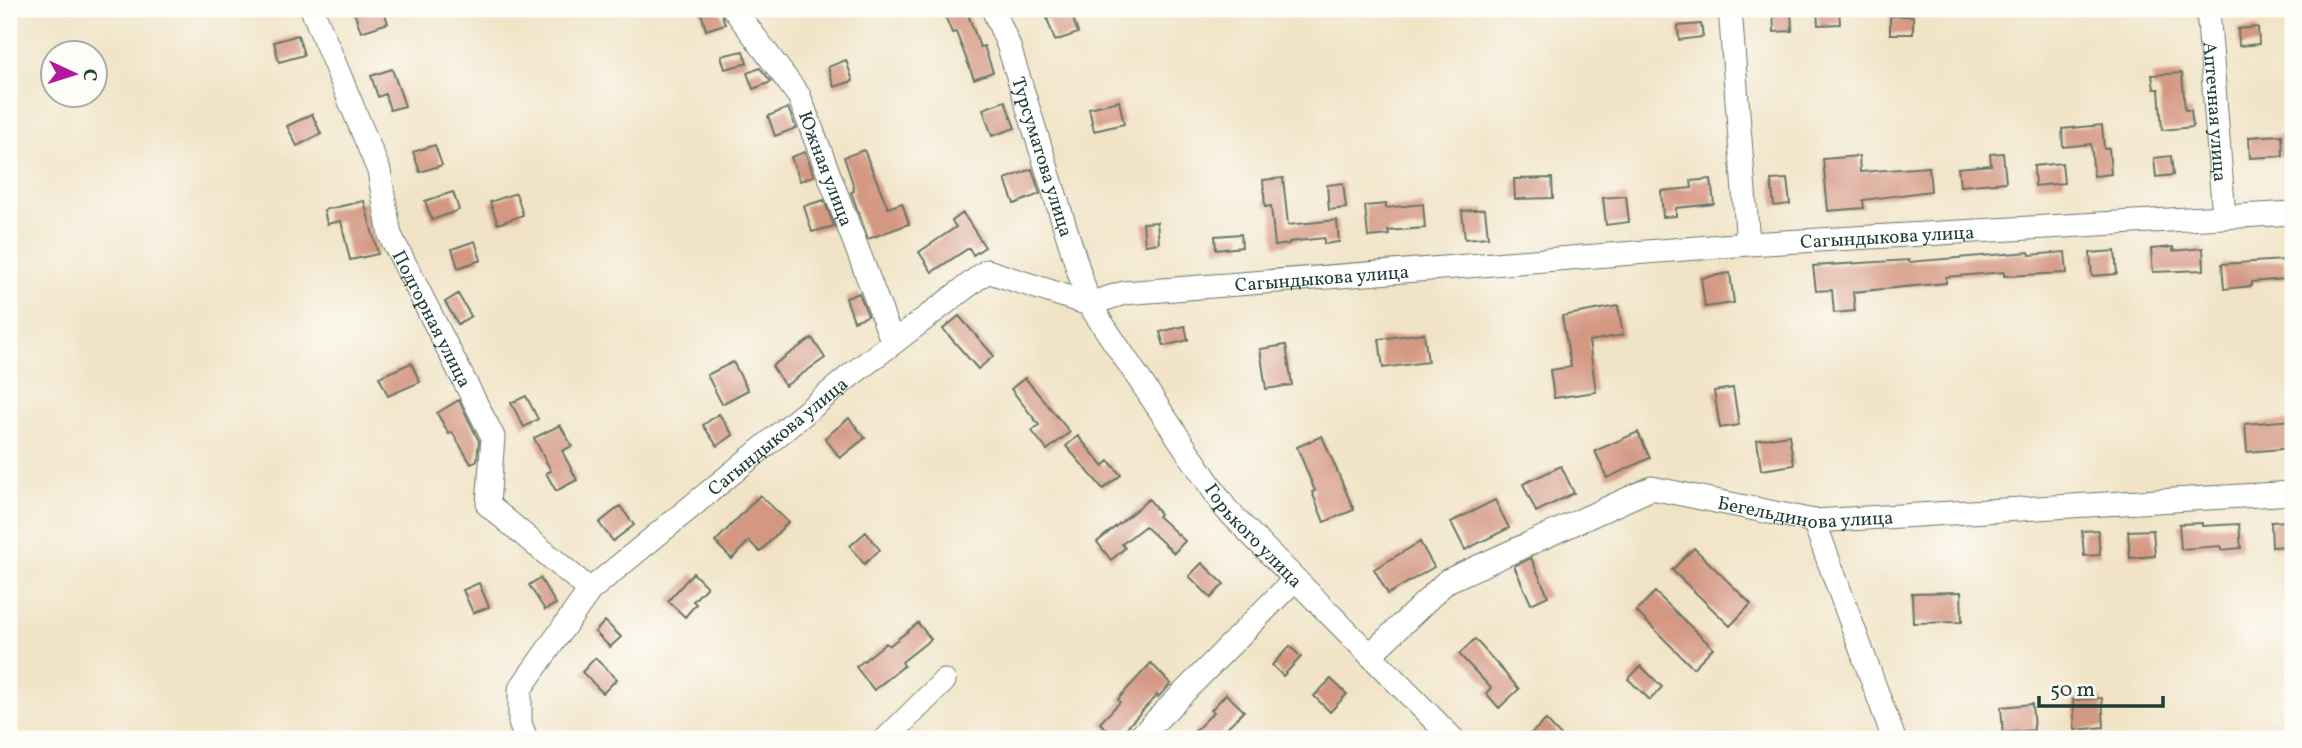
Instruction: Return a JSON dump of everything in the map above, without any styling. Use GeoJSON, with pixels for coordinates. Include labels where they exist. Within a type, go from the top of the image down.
{"type":"FeatureCollection","features":[{"type":"Feature","properties":{"kind":"street","name":"Подгорная улица"},"geometry":{"type":"LineString","coordinates":[[312,9],[379,171],[390,235],[493,437],[488,505],[590,590]]}},
{"type":"Feature","properties":{"kind":"street","name":"Южная улица"},"geometry":{"type":"LineString","coordinates":[[734,9],[799,96],[893,343]]}},
{"type":"Feature","properties":{"kind":"street","name":"Турсуматова улица"},"geometry":{"type":"LineString","coordinates":[[995,9],[1089,304]]}},
{"type":"Feature","properties":{"kind":"street"},"geometry":{"type":"LineString","coordinates":[[1730,9],[1748,244]]}},
{"type":"Feature","properties":{"kind":"street","name":"Аптечная улица"},"geometry":{"type":"LineString","coordinates":[[2208,9],[2224,217]]}},
{"type":"Feature","properties":{"kind":"street","name":"Сагындыкова улица"},"geometry":{"type":"LineString","coordinates":[[526,739],[520,723],[520,689],[590,590],[893,343],[987,271],[1089,304],[1124,293],[1748,244],[2293,213]]}},
{"type":"Feature","properties":{"kind":"street","name":"Горького улица"},"geometry":{"type":"LineString","coordinates":[[1089,304],[1226,509],[1453,739]]}},
{"type":"Feature","properties":{"kind":"street","name":"Бегельдинова улица"},"geometry":{"type":"LineString","coordinates":[[1370,655],[1447,581],[1652,488],[1814,521],[2293,493]]}},
{"type":"Feature","properties":{"kind":"street"},"geometry":{"type":"LineString","coordinates":[[1814,521],[1894,739]]}},
{"type":"Feature","properties":{"kind":"street"},"geometry":{"type":"LineString","coordinates":[[1138,739],[1295,579]]}},
{"type":"Feature","properties":{"kind":"street"},"geometry":{"type":"LineString","coordinates":[[886,739],[944,681]]}},
{"type":"Feature","properties":{"kind":"building"},"geometry":{"type":"Polygon","coordinates":[[[353,9],[383,9],[388,23],[361,32],[353,9]]]}},
{"type":"Feature","properties":{"kind":"building"},"geometry":{"type":"Polygon","coordinates":[[[700,9],[720,9],[725,24],[706,30],[700,9]]]}},
{"type":"Feature","properties":{"kind":"building"},"geometry":{"type":"Polygon","coordinates":[[[966,9],[980,47],[984,46],[993,72],[974,79],[956,32],[952,33],[944,13],[966,9]]]}},
{"type":"Feature","properties":{"kind":"building"},"geometry":{"type":"Polygon","coordinates":[[[1817,9],[1839,9],[1840,24],[1818,25],[1817,9]]]}},
{"type":"Feature","properties":{"kind":"building"},"geometry":{"type":"Polygon","coordinates":[[[1070,10],[1078,33],[1055,41],[1047,18],[1070,10]]]}},
{"type":"Feature","properties":{"kind":"building"},"geometry":{"type":"Polygon","coordinates":[[[1791,10],[1792,31],[1774,32],[1773,11],[1791,10]]]}},
{"type":"Feature","properties":{"kind":"building"},"geometry":{"type":"Polygon","coordinates":[[[1890,16],[1913,16],[1913,34],[1890,34],[1890,16]]]}},
{"type":"Feature","properties":{"kind":"building"},"geometry":{"type":"Polygon","coordinates":[[[1701,24],[1703,37],[1679,40],[1678,26],[1701,24]]]}},
{"type":"Feature","properties":{"kind":"building"},"geometry":{"type":"Polygon","coordinates":[[[2258,27],[2259,44],[2239,46],[2238,29],[2258,27]]]}},
{"type":"Feature","properties":{"kind":"building"},"geometry":{"type":"Polygon","coordinates":[[[298,35],[304,55],[279,62],[274,42],[298,35]]]}},
{"type":"Feature","properties":{"kind":"building"},"geometry":{"type":"Polygon","coordinates":[[[743,51],[747,63],[725,69],[721,56],[743,51]]]}},
{"type":"Feature","properties":{"kind":"building"},"geometry":{"type":"Polygon","coordinates":[[[846,60],[853,81],[834,87],[828,67],[846,60]]]}},
{"type":"Feature","properties":{"kind":"building"},"geometry":{"type":"Polygon","coordinates":[[[760,68],[771,82],[753,89],[747,73],[760,68]]]}},
{"type":"Feature","properties":{"kind":"building"},"geometry":{"type":"Polygon","coordinates":[[[392,69],[405,106],[390,110],[385,94],[378,97],[371,76],[392,69]]]}},
{"type":"Feature","properties":{"kind":"building"},"geometry":{"type":"Polygon","coordinates":[[[2182,73],[2185,110],[2191,110],[2193,127],[2162,130],[2159,89],[2154,89],[2152,75],[2182,73]]]}},
{"type":"Feature","properties":{"kind":"building"},"geometry":{"type":"Polygon","coordinates":[[[1005,101],[1015,128],[992,136],[983,109],[1005,101]]]}},
{"type":"Feature","properties":{"kind":"building"},"geometry":{"type":"Polygon","coordinates":[[[1119,101],[1124,124],[1094,131],[1089,108],[1119,101]]]}},
{"type":"Feature","properties":{"kind":"building"},"geometry":{"type":"Polygon","coordinates":[[[788,108],[796,128],[775,136],[768,116],[788,108]]]}},
{"type":"Feature","properties":{"kind":"building"},"geometry":{"type":"Polygon","coordinates":[[[312,114],[321,134],[297,146],[287,126],[312,114]]]}},
{"type":"Feature","properties":{"kind":"building"},"geometry":{"type":"Polygon","coordinates":[[[2102,125],[2104,149],[2109,148],[2111,174],[2094,176],[2091,144],[2063,147],[2062,129],[2102,125]]]}},
{"type":"Feature","properties":{"kind":"building"},"geometry":{"type":"Polygon","coordinates":[[[2282,135],[2283,156],[2250,158],[2249,137],[2282,135]]]}},
{"type":"Feature","properties":{"kind":"building"},"geometry":{"type":"Polygon","coordinates":[[[435,145],[442,165],[420,172],[413,152],[435,145]]]}},
{"type":"Feature","properties":{"kind":"building"},"geometry":{"type":"Polygon","coordinates":[[[864,150],[888,208],[902,203],[909,224],[868,239],[851,192],[854,191],[852,181],[844,157],[864,150]]]}},
{"type":"Feature","properties":{"kind":"building"},"geometry":{"type":"Polygon","coordinates":[[[805,152],[814,176],[800,181],[791,157],[805,152]]]}},
{"type":"Feature","properties":{"kind":"building"},"geometry":{"type":"Polygon","coordinates":[[[2003,153],[2006,182],[1960,186],[1958,168],[1991,165],[1990,154],[2003,153]]]}},
{"type":"Feature","properties":{"kind":"building"},"geometry":{"type":"Polygon","coordinates":[[[1859,156],[1860,172],[1929,167],[1931,191],[1863,200],[1864,208],[1828,211],[1823,159],[1859,156]]]}},
{"type":"Feature","properties":{"kind":"building"},"geometry":{"type":"Polygon","coordinates":[[[2171,156],[2173,175],[2156,177],[2154,158],[2171,156]]]}},
{"type":"Feature","properties":{"kind":"building"},"geometry":{"type":"Polygon","coordinates":[[[2062,163],[2064,183],[2035,186],[2034,166],[2062,163]]]}},
{"type":"Feature","properties":{"kind":"building"},"geometry":{"type":"Polygon","coordinates":[[[1032,169],[1040,194],[1014,204],[1005,179],[1032,169]]]}},
{"type":"Feature","properties":{"kind":"building"},"geometry":{"type":"Polygon","coordinates":[[[1283,178],[1288,225],[1337,220],[1339,242],[1324,244],[1324,238],[1275,246],[1271,206],[1265,207],[1263,180],[1283,178]]]}},
{"type":"Feature","properties":{"kind":"building"},"geometry":{"type":"Polygon","coordinates":[[[1552,178],[1553,198],[1515,199],[1514,179],[1552,178]]]}},
{"type":"Feature","properties":{"kind":"building"},"geometry":{"type":"Polygon","coordinates":[[[1711,179],[1714,204],[1676,208],[1676,216],[1663,217],[1661,191],[1692,188],[1691,181],[1711,179]]]}},
{"type":"Feature","properties":{"kind":"building"},"geometry":{"type":"Polygon","coordinates":[[[1787,179],[1790,204],[1774,206],[1771,180],[1787,179]]]}},
{"type":"Feature","properties":{"kind":"building"},"geometry":{"type":"Polygon","coordinates":[[[1343,183],[1346,208],[1329,210],[1327,185],[1343,183]]]}},
{"type":"Feature","properties":{"kind":"building"},"geometry":{"type":"Polygon","coordinates":[[[453,192],[459,210],[432,220],[425,201],[453,192]]]}},
{"type":"Feature","properties":{"kind":"building"},"geometry":{"type":"Polygon","coordinates":[[[516,193],[523,215],[498,224],[490,202],[516,193]]]}},
{"type":"Feature","properties":{"kind":"building"},"geometry":{"type":"Polygon","coordinates":[[[1626,196],[1629,222],[1606,225],[1603,198],[1626,196]]]}},
{"type":"Feature","properties":{"kind":"building"},"geometry":{"type":"Polygon","coordinates":[[[824,200],[834,226],[812,232],[804,206],[824,200]]]}},
{"type":"Feature","properties":{"kind":"building"},"geometry":{"type":"Polygon","coordinates":[[[364,201],[378,254],[350,260],[341,221],[327,224],[324,210],[364,201]]]}},
{"type":"Feature","properties":{"kind":"building"},"geometry":{"type":"Polygon","coordinates":[[[1386,204],[1386,208],[1423,204],[1425,228],[1388,231],[1389,235],[1368,237],[1365,206],[1386,204]]]}},
{"type":"Feature","properties":{"kind":"building"},"geometry":{"type":"Polygon","coordinates":[[[1485,209],[1488,237],[1465,239],[1462,211],[1485,209]]]}},
{"type":"Feature","properties":{"kind":"building"},"geometry":{"type":"Polygon","coordinates":[[[963,213],[985,247],[973,255],[969,248],[932,272],[919,252],[956,227],[952,221],[963,213]]]}},
{"type":"Feature","properties":{"kind":"building"},"geometry":{"type":"Polygon","coordinates":[[[1157,222],[1159,243],[1145,245],[1143,223],[1157,222]]]}},
{"type":"Feature","properties":{"kind":"building"},"geometry":{"type":"Polygon","coordinates":[[[1241,234],[1242,247],[1216,250],[1215,236],[1241,234]]]}},
{"type":"Feature","properties":{"kind":"building"},"geometry":{"type":"Polygon","coordinates":[[[475,241],[481,260],[458,268],[452,249],[475,241]]]}},
{"type":"Feature","properties":{"kind":"building"},"geometry":{"type":"Polygon","coordinates":[[[2173,247],[2173,251],[2203,248],[2204,270],[2153,272],[2151,249],[2173,247]]]}},
{"type":"Feature","properties":{"kind":"building"},"geometry":{"type":"Polygon","coordinates":[[[2115,251],[2117,274],[2092,276],[2090,253],[2115,251]]]}},
{"type":"Feature","properties":{"kind":"building"},"geometry":{"type":"Polygon","coordinates":[[[2029,252],[2030,255],[2065,252],[2067,273],[2004,276],[2004,272],[1946,277],[1946,283],[1853,292],[1855,311],[1834,313],[1832,290],[1816,291],[1813,266],[1909,262],[2029,252]]]}},
{"type":"Feature","properties":{"kind":"building"},"geometry":{"type":"Polygon","coordinates":[[[2284,260],[2285,279],[2252,282],[2252,286],[2224,289],[2222,264],[2284,260]]]}},
{"type":"Feature","properties":{"kind":"building"},"geometry":{"type":"Polygon","coordinates":[[[1730,273],[1734,303],[1705,307],[1701,278],[1730,273]]]}},
{"type":"Feature","properties":{"kind":"building"},"geometry":{"type":"Polygon","coordinates":[[[859,293],[868,316],[854,321],[846,298],[859,293]]]}},
{"type":"Feature","properties":{"kind":"building"},"geometry":{"type":"Polygon","coordinates":[[[458,294],[471,316],[458,324],[445,302],[458,294]]]}},
{"type":"Feature","properties":{"kind":"building"},"geometry":{"type":"Polygon","coordinates":[[[1618,306],[1623,335],[1589,341],[1596,392],[1554,398],[1550,370],[1571,367],[1562,316],[1618,306]]]}},
{"type":"Feature","properties":{"kind":"building"},"geometry":{"type":"Polygon","coordinates":[[[959,316],[994,356],[978,369],[943,329],[959,316]]]}},
{"type":"Feature","properties":{"kind":"building"},"geometry":{"type":"Polygon","coordinates":[[[1185,326],[1188,340],[1164,346],[1160,332],[1185,326]]]}},
{"type":"Feature","properties":{"kind":"building"},"geometry":{"type":"Polygon","coordinates":[[[1424,333],[1428,362],[1383,368],[1379,339],[1424,333]]]}},
{"type":"Feature","properties":{"kind":"building"},"geometry":{"type":"Polygon","coordinates":[[[812,338],[825,358],[785,386],[772,366],[812,338]]]}},
{"type":"Feature","properties":{"kind":"building"},"geometry":{"type":"Polygon","coordinates":[[[1286,345],[1292,385],[1266,389],[1260,349],[1286,345]]]}},
{"type":"Feature","properties":{"kind":"building"},"geometry":{"type":"Polygon","coordinates":[[[733,362],[748,390],[722,404],[707,375],[733,362]]]}},
{"type":"Feature","properties":{"kind":"building"},"geometry":{"type":"Polygon","coordinates":[[[411,363],[420,382],[388,396],[379,377],[411,363]]]}},
{"type":"Feature","properties":{"kind":"building"},"geometry":{"type":"Polygon","coordinates":[[[1025,378],[1070,432],[1047,450],[1032,431],[1039,425],[1011,389],[1025,378]]]}},
{"type":"Feature","properties":{"kind":"building"},"geometry":{"type":"Polygon","coordinates":[[[1733,388],[1739,425],[1720,428],[1714,391],[1733,388]]]}},
{"type":"Feature","properties":{"kind":"building"},"geometry":{"type":"Polygon","coordinates":[[[526,396],[538,419],[524,427],[511,403],[526,396]]]}},
{"type":"Feature","properties":{"kind":"building"},"geometry":{"type":"Polygon","coordinates":[[[459,400],[479,441],[477,460],[471,464],[437,413],[459,400]]]}},
{"type":"Feature","properties":{"kind":"building"},"geometry":{"type":"Polygon","coordinates":[[[719,414],[733,435],[717,446],[703,425],[719,414]]]}},
{"type":"Feature","properties":{"kind":"building"},"geometry":{"type":"Polygon","coordinates":[[[849,418],[865,438],[840,458],[825,438],[849,418]]]}},
{"type":"Feature","properties":{"kind":"building"},"geometry":{"type":"Polygon","coordinates":[[[2293,420],[2293,448],[2247,452],[2245,424],[2293,420]]]}},
{"type":"Feature","properties":{"kind":"building"},"geometry":{"type":"Polygon","coordinates":[[[560,425],[572,446],[562,451],[577,480],[556,491],[546,473],[551,471],[534,438],[560,425]]]}},
{"type":"Feature","properties":{"kind":"building"},"geometry":{"type":"Polygon","coordinates":[[[1638,432],[1650,458],[1607,478],[1595,451],[1638,432]]]}},
{"type":"Feature","properties":{"kind":"building"},"geometry":{"type":"Polygon","coordinates":[[[1789,435],[1794,465],[1761,470],[1757,440],[1789,435]]]}},
{"type":"Feature","properties":{"kind":"building"},"geometry":{"type":"Polygon","coordinates":[[[1078,436],[1103,466],[1109,461],[1121,475],[1103,489],[1066,446],[1078,436]]]}},
{"type":"Feature","properties":{"kind":"building"},"geometry":{"type":"Polygon","coordinates":[[[1322,436],[1354,510],[1324,522],[1297,447],[1322,436]]]}},
{"type":"Feature","properties":{"kind":"building"},"geometry":{"type":"Polygon","coordinates":[[[1561,466],[1574,493],[1536,512],[1523,484],[1561,466]]]}},
{"type":"Feature","properties":{"kind":"building"},"geometry":{"type":"Polygon","coordinates":[[[760,495],[788,522],[760,552],[749,541],[732,559],[715,542],[760,495]]]}},
{"type":"Feature","properties":{"kind":"building"},"geometry":{"type":"Polygon","coordinates":[[[1149,499],[1160,514],[1158,516],[1185,541],[1174,553],[1145,526],[1122,544],[1125,548],[1111,560],[1097,542],[1149,499]]]}},
{"type":"Feature","properties":{"kind":"building"},"geometry":{"type":"Polygon","coordinates":[[[1495,500],[1509,528],[1465,550],[1451,522],[1495,500]]]}},
{"type":"Feature","properties":{"kind":"building"},"geometry":{"type":"Polygon","coordinates":[[[620,506],[634,525],[613,541],[599,523],[620,506]]]}},
{"type":"Feature","properties":{"kind":"building"},"geometry":{"type":"Polygon","coordinates":[[[2286,521],[2288,546],[2272,547],[2271,522],[2286,521]]]}},
{"type":"Feature","properties":{"kind":"building"},"geometry":{"type":"Polygon","coordinates":[[[2202,523],[2202,526],[2239,524],[2241,548],[2221,550],[2221,546],[2181,549],[2179,524],[2202,523]]]}},
{"type":"Feature","properties":{"kind":"building"},"geometry":{"type":"Polygon","coordinates":[[[2098,530],[2100,555],[2084,556],[2082,531],[2098,530]]]}},
{"type":"Feature","properties":{"kind":"building"},"geometry":{"type":"Polygon","coordinates":[[[2153,530],[2155,556],[2130,558],[2128,531],[2153,530]]]}},
{"type":"Feature","properties":{"kind":"building"},"geometry":{"type":"Polygon","coordinates":[[[866,532],[880,550],[864,564],[850,546],[866,532]]]}},
{"type":"Feature","properties":{"kind":"building"},"geometry":{"type":"Polygon","coordinates":[[[1420,542],[1434,567],[1388,594],[1374,569],[1420,542]]]}},
{"type":"Feature","properties":{"kind":"building"},"geometry":{"type":"Polygon","coordinates":[[[1694,548],[1751,604],[1730,626],[1672,570],[1694,548]]]}},
{"type":"Feature","properties":{"kind":"building"},"geometry":{"type":"Polygon","coordinates":[[[1531,558],[1548,596],[1531,604],[1514,566],[1531,558]]]}},
{"type":"Feature","properties":{"kind":"building"},"geometry":{"type":"Polygon","coordinates":[[[1202,563],[1224,584],[1211,598],[1189,576],[1202,563]]]}},
{"type":"Feature","properties":{"kind":"building"},"geometry":{"type":"Polygon","coordinates":[[[693,573],[707,587],[693,601],[696,604],[685,617],[668,601],[693,573]]]}},
{"type":"Feature","properties":{"kind":"building"},"geometry":{"type":"Polygon","coordinates":[[[540,578],[556,604],[545,610],[529,585],[540,578]]]}},
{"type":"Feature","properties":{"kind":"building"},"geometry":{"type":"Polygon","coordinates":[[[479,583],[489,607],[473,613],[463,590],[479,583]]]}},
{"type":"Feature","properties":{"kind":"building"},"geometry":{"type":"Polygon","coordinates":[[[1655,592],[1713,648],[1693,668],[1636,611],[1655,592]]]}},
{"type":"Feature","properties":{"kind":"building"},"geometry":{"type":"Polygon","coordinates":[[[1961,592],[1962,622],[1913,623],[1912,593],[1961,592]]]}},
{"type":"Feature","properties":{"kind":"building"},"geometry":{"type":"Polygon","coordinates":[[[605,621],[621,637],[610,647],[595,632],[605,621]]]}},
{"type":"Feature","properties":{"kind":"building"},"geometry":{"type":"Polygon","coordinates":[[[918,623],[931,639],[902,662],[904,666],[874,690],[856,667],[886,643],[889,646],[918,623]]]}},
{"type":"Feature","properties":{"kind":"building"},"geometry":{"type":"Polygon","coordinates":[[[1475,639],[1519,689],[1499,708],[1486,693],[1491,688],[1459,654],[1475,639]]]}},
{"type":"Feature","properties":{"kind":"building"},"geometry":{"type":"Polygon","coordinates":[[[1290,646],[1301,657],[1283,676],[1272,665],[1290,646]]]}},
{"type":"Feature","properties":{"kind":"building"},"geometry":{"type":"Polygon","coordinates":[[[595,658],[617,679],[603,693],[582,672],[595,658]]]}},
{"type":"Feature","properties":{"kind":"building"},"geometry":{"type":"Polygon","coordinates":[[[1151,663],[1171,684],[1158,697],[1157,695],[1116,739],[1100,723],[1151,663]]]}},
{"type":"Feature","properties":{"kind":"building"},"geometry":{"type":"Polygon","coordinates":[[[1641,666],[1662,687],[1650,700],[1628,679],[1641,666]]]}},
{"type":"Feature","properties":{"kind":"building"},"geometry":{"type":"Polygon","coordinates":[[[1331,679],[1347,694],[1330,712],[1314,696],[1331,679]]]}},
{"type":"Feature","properties":{"kind":"building"},"geometry":{"type":"Polygon","coordinates":[[[1226,694],[1244,711],[1215,739],[1200,739],[1193,733],[1214,712],[1211,710],[1226,694]]]}},
{"type":"Feature","properties":{"kind":"building"},"geometry":{"type":"Polygon","coordinates":[[[2102,698],[2104,727],[2075,730],[2073,700],[2102,698]]]}},
{"type":"Feature","properties":{"kind":"building"},"geometry":{"type":"Polygon","coordinates":[[[2032,704],[2034,730],[2003,733],[2001,707],[2032,704]]]}},
{"type":"Feature","properties":{"kind":"building"},"geometry":{"type":"Polygon","coordinates":[[[1546,720],[1564,739],[1525,739],[1546,720]]]}}]}
